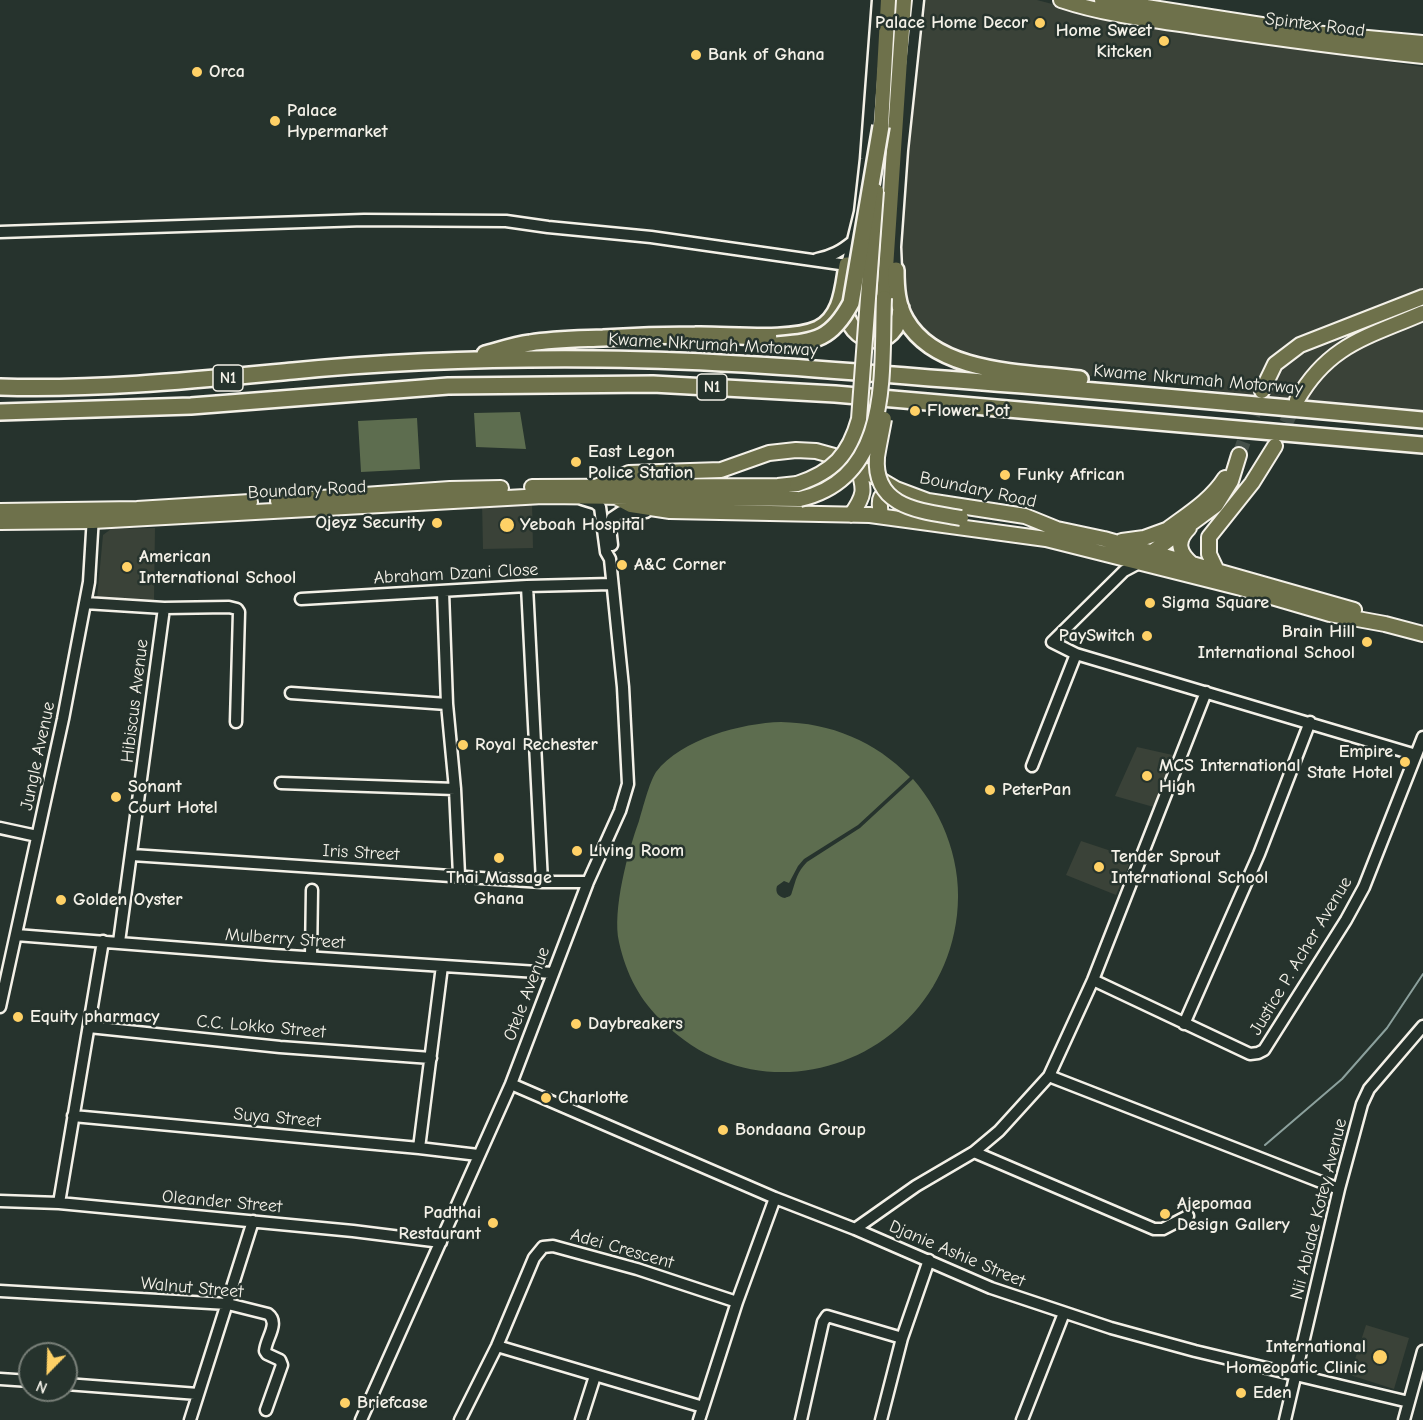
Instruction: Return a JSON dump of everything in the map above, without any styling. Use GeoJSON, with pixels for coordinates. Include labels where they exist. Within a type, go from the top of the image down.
{"type":"FeatureCollection","features":[{"type":"Feature","properties":{"kind":"highway"},"geometry":{"type":"LineString","coordinates":[[616,337],[701,344],[777,345],[806,342],[826,334],[840,323],[851,303],[881,126]]}},
{"type":"Feature","properties":{"kind":"highway"},"geometry":{"type":"LineString","coordinates":[[456,361],[530,343],[616,337],[776,336],[803,333],[818,328],[829,320],[837,309],[847,265]]}},
{"type":"Feature","properties":{"kind":"highway"},"geometry":{"type":"LineString","coordinates":[[896,270],[896,287],[906,320],[929,346],[949,356],[1000,369],[1199,391],[1245,403]]}},
{"type":"Feature","properties":{"kind":"highway"},"geometry":{"type":"LineString","coordinates":[[844,285],[845,318],[860,336],[880,339],[895,332],[899,325],[901,308]]}},
{"type":"Feature","properties":{"kind":"highway","name":"Kwame Nkrumah Motorway"},"geometry":{"type":"LineString","coordinates":[[0,387],[62,388],[155,383],[335,368],[456,361],[603,359],[719,363],[1094,390],[1423,420]]}},
{"type":"Feature","properties":{"kind":"highway","name":"N1"},"geometry":{"type":"LineString","coordinates":[[0,411],[192,406],[448,386],[653,384],[835,394],[1423,445]]}},
{"type":"Feature","properties":{"kind":"main road"},"geometry":{"type":"LineString","coordinates":[[881,126],[888,0]]}},
{"type":"Feature","properties":{"kind":"main road"},"geometry":{"type":"LineString","coordinates":[[903,0],[884,298],[880,401],[885,409],[877,458],[878,475],[882,487],[893,499],[904,506],[961,518],[1057,529]]}},
{"type":"Feature","properties":{"kind":"main road","name":"Spintex Road"},"geometry":{"type":"LineString","coordinates":[[1061,0],[1129,16],[1298,42],[1423,56]]}},
{"type":"Feature","properties":{"kind":"main road","name":"Spintex Road"},"geometry":{"type":"LineString","coordinates":[[1102,0],[1313,33],[1423,43]]}},
{"type":"Feature","properties":{"kind":"main road"},"geometry":{"type":"LineString","coordinates":[[1395,53],[1423,61]]}},
{"type":"Feature","properties":{"kind":"main road","name":"Boundary Road"},"geometry":{"type":"LineString","coordinates":[[0,522],[450,489],[778,486],[797,484],[814,478],[842,457],[853,440],[859,419],[881,126]]}},
{"type":"Feature","properties":{"kind":"main road"},"geometry":{"type":"LineString","coordinates":[[1262,391],[1275,364],[1300,345],[1423,297]]}},
{"type":"Feature","properties":{"kind":"main road"},"geometry":{"type":"LineString","coordinates":[[1297,400],[1311,376],[1341,350],[1356,340],[1423,313]]}},
{"type":"Feature","properties":{"kind":"main road","name":"Boundary Road"},"geometry":{"type":"LineString","coordinates":[[0,511],[93,515],[570,496],[800,499],[813,496],[838,482],[855,465],[868,446],[880,401]]}},
{"type":"Feature","properties":{"kind":"main road"},"geometry":{"type":"LineString","coordinates":[[1218,573],[1211,562],[1209,537],[1252,483],[1275,446]]}},
{"type":"Feature","properties":{"kind":"main road","name":"Boundary Road"},"geometry":{"type":"LineString","coordinates":[[598,486],[628,473],[721,470],[769,453],[796,450],[816,451],[845,459],[896,489],[928,501],[1025,516],[1057,529],[1115,542],[1137,559],[1196,567],[1367,613],[1385,624]]}},
{"type":"Feature","properties":{"kind":"main road"},"geometry":{"type":"LineString","coordinates":[[1237,462],[1226,492],[1216,505],[1193,523],[1137,559],[1166,530],[1203,503],[1219,487],[1237,462]]}},
{"type":"Feature","properties":{"kind":"main road"},"geometry":{"type":"LineString","coordinates":[[850,514],[858,504],[864,487],[858,468]]}},
{"type":"Feature","properties":{"kind":"main road"},"geometry":{"type":"LineString","coordinates":[[881,516],[879,502],[881,496],[896,489]]}},
{"type":"Feature","properties":{"kind":"main road","name":"Boundary Road"},"geometry":{"type":"LineString","coordinates":[[616,497],[631,505],[670,511],[881,516],[1046,539],[1137,559],[1330,614],[1423,634]]}},
{"type":"Feature","properties":{"kind":"main road"},"geometry":{"type":"LineString","coordinates":[[1193,523],[1185,532],[1179,547],[1184,557],[1196,567]]}},
{"type":"Feature","properties":{"kind":"main road"},"geometry":{"type":"LineString","coordinates":[[1115,542],[1144,538],[1166,530]]}},
{"type":"Feature","properties":{"kind":"street"},"geometry":{"type":"LineString","coordinates":[[0,232],[343,220],[506,221],[694,243],[847,265],[860,212],[878,0]]}},
{"type":"Feature","properties":{"kind":"street"},"geometry":{"type":"LineString","coordinates":[[896,270],[895,246],[902,150],[918,0]]}},
{"type":"Feature","properties":{"kind":"street"},"geometry":{"type":"LineString","coordinates":[[808,261],[842,251],[852,242]]}},
{"type":"Feature","properties":{"kind":"street","name":"Otele Avenue"},"geometry":{"type":"LineString","coordinates":[[361,1420],[511,1083],[588,882],[620,811],[629,779],[623,687],[610,560],[606,552],[600,507],[595,503],[570,496]]}},
{"type":"Feature","properties":{"kind":"street","name":"Otele Avenue"},"geometry":{"type":"LineString","coordinates":[[610,560],[613,552],[610,527],[612,518],[617,513],[670,511]]}},
{"type":"Feature","properties":{"kind":"street","name":"Jungle Avenue"},"geometry":{"type":"LineString","coordinates":[[0,1005],[63,719],[89,582],[93,515]]}},
{"type":"Feature","properties":{"kind":"street"},"geometry":{"type":"LineString","coordinates":[[1137,559],[1052,642],[1076,654],[1416,755]]}},
{"type":"Feature","properties":{"kind":"street","name":"Abraham Dzani Close"},"geometry":{"type":"LineString","coordinates":[[301,599],[527,586],[612,584]]}},
{"type":"Feature","properties":{"kind":"street"},"geometry":{"type":"LineString","coordinates":[[527,586],[542,882]]}},
{"type":"Feature","properties":{"kind":"street"},"geometry":{"type":"LineString","coordinates":[[443,592],[447,704],[455,789],[459,875]]}},
{"type":"Feature","properties":{"kind":"street"},"geometry":{"type":"LineString","coordinates":[[85,603],[164,608],[229,607],[237,609],[239,612],[236,722]]}},
{"type":"Feature","properties":{"kind":"street","name":"Hibiscus Avenue"},"geometry":{"type":"LineString","coordinates":[[119,942],[164,608]]}},
{"type":"Feature","properties":{"kind":"street"},"geometry":{"type":"LineString","coordinates":[[1032,766],[1076,654]]}},
{"type":"Feature","properties":{"kind":"street"},"geometry":{"type":"LineString","coordinates":[[855,1229],[916,1186],[974,1152],[999,1131],[1049,1076],[1093,980],[1206,692]]}},
{"type":"Feature","properties":{"kind":"street"},"geometry":{"type":"LineString","coordinates":[[291,693],[447,704]]}},
{"type":"Feature","properties":{"kind":"street"},"geometry":{"type":"LineString","coordinates":[[1184,1024],[1260,854],[1310,722]]}},
{"type":"Feature","properties":{"kind":"street","name":"Justice P. Acher Avenue"},"geometry":{"type":"LineString","coordinates":[[1093,980],[1250,1054],[1264,1050],[1364,888],[1423,737]]}},
{"type":"Feature","properties":{"kind":"street"},"geometry":{"type":"LineString","coordinates":[[281,783],[455,789]]}},
{"type":"Feature","properties":{"kind":"street"},"geometry":{"type":"LineString","coordinates":[[0,828],[37,836]]}},
{"type":"Feature","properties":{"kind":"street","name":"Iris Street"},"geometry":{"type":"LineString","coordinates":[[132,855],[542,882],[588,882]]}},
{"type":"Feature","properties":{"kind":"street"},"geometry":{"type":"LineString","coordinates":[[311,957],[312,890]]}},
{"type":"Feature","properties":{"kind":"street","name":"Mulberry Street"},"geometry":{"type":"LineString","coordinates":[[15,935],[553,973]]}},
{"type":"Feature","properties":{"kind":"street"},"geometry":{"type":"LineString","coordinates":[[59,1203],[104,941]]}},
{"type":"Feature","properties":{"kind":"street"},"geometry":{"type":"LineString","coordinates":[[419,1148],[442,966]]}},
{"type":"Feature","properties":{"kind":"street","name":"Nii Ablade Kotey Avenue"},"geometry":{"type":"LineString","coordinates":[[1285,1420],[1339,1189],[1362,1104],[1369,1089],[1423,1026]]}},
{"type":"Feature","properties":{"kind":"street","name":"C.C. Lokko Street"},"geometry":{"type":"LineString","coordinates":[[88,1027],[280,1047],[431,1058]]}},
{"type":"Feature","properties":{"kind":"street"},"geometry":{"type":"LineString","coordinates":[[1049,1076],[1339,1189]]}},
{"type":"Feature","properties":{"kind":"street","name":"Djanie Ashie Street"},"geometry":{"type":"LineString","coordinates":[[511,1083],[775,1198],[855,1229],[991,1288],[1064,1313],[1195,1351],[1409,1402]]}},
{"type":"Feature","properties":{"kind":"street","name":"Suya Street"},"geometry":{"type":"LineString","coordinates":[[73,1116],[478,1155]]}},
{"type":"Feature","properties":{"kind":"street"},"geometry":{"type":"LineString","coordinates":[[974,1152],[1154,1229],[1163,1229],[1188,1216]]}},
{"type":"Feature","properties":{"kind":"street"},"geometry":{"type":"LineString","coordinates":[[699,1420],[737,1302],[775,1198]]}},
{"type":"Feature","properties":{"kind":"street","name":"Oleander Street"},"geometry":{"type":"LineString","coordinates":[[0,1201],[59,1203],[253,1221],[441,1242]]}},
{"type":"Feature","properties":{"kind":"street"},"geometry":{"type":"LineString","coordinates":[[190,1420],[253,1221]]}},
{"type":"Feature","properties":{"kind":"street","name":"Adei Crescent"},"geometry":{"type":"LineString","coordinates":[[460,1420],[497,1346],[534,1258],[543,1247],[553,1246],[627,1266],[737,1302]]}},
{"type":"Feature","properties":{"kind":"street"},"geometry":{"type":"LineString","coordinates":[[881,1420],[902,1338],[929,1260]]}},
{"type":"Feature","properties":{"kind":"street","name":"Walnut Street"},"geometry":{"type":"LineString","coordinates":[[0,1291],[228,1304],[268,1314],[273,1318],[274,1323],[265,1351],[280,1360],[282,1365],[266,1410]]}},
{"type":"Feature","properties":{"kind":"street"},"geometry":{"type":"LineString","coordinates":[[1022,1420],[1064,1313]]}},
{"type":"Feature","properties":{"kind":"street"},"geometry":{"type":"LineString","coordinates":[[801,1420],[823,1322],[827,1316],[902,1338]]}},
{"type":"Feature","properties":{"kind":"street"},"geometry":{"type":"LineString","coordinates":[[497,1346],[703,1407]]}},
{"type":"Feature","properties":{"kind":"street"},"geometry":{"type":"LineString","coordinates":[[1404,1420],[1423,1351]]}},
{"type":"Feature","properties":{"kind":"street"},"geometry":{"type":"LineString","coordinates":[[581,1420],[595,1376]]}},
{"type":"Feature","properties":{"kind":"street"},"geometry":{"type":"LineString","coordinates":[[0,1379],[18,1380]]}},
{"type":"Feature","properties":{"kind":"street"},"geometry":{"type":"LineString","coordinates":[[78,1385],[198,1394]]}},
{"type":"Feature","properties":{"kind":"shaded area"},"geometry":{"type":"Polygon","coordinates":[[[926,0],[1037,0],[1121,22],[1423,67],[1423,417],[1283,404],[1192,386],[1002,367],[954,357],[932,341],[912,312],[901,280],[900,252],[906,174],[926,0]]]}},
{"type":"Feature","properties":{"kind":"shaded area","name":"Yeboah Hospital"},"geometry":{"type":"Polygon","coordinates":[[[532,501],[533,548],[483,549],[482,502],[532,501]]]}},
{"type":"Feature","properties":{"kind":"shaded area","name":"American International School"},"geometry":{"type":"Polygon","coordinates":[[[155,528],[154,600],[99,601],[97,599],[103,535],[111,529],[155,528]]]}},
{"type":"Feature","properties":{"kind":"shaded area","name":"MCS International High"},"geometry":{"type":"Polygon","coordinates":[[[1137,747],[1177,756],[1157,808],[1115,796],[1137,747]]]}},
{"type":"Feature","properties":{"kind":"shaded area","name":"Tender Sprout International School"},"geometry":{"type":"Polygon","coordinates":[[[1081,841],[1132,858],[1116,895],[1066,875],[1081,841]]]}},
{"type":"Feature","properties":{"kind":"shaded area","name":"International Homeopatic Clinic"},"geometry":{"type":"Polygon","coordinates":[[[1366,1325],[1409,1338],[1394,1389],[1350,1375],[1366,1325]]]}},
{"type":"Feature","properties":{"kind":"green space"},"geometry":{"type":"Polygon","coordinates":[[[520,412],[526,449],[476,447],[474,413],[520,412]]]}},
{"type":"Feature","properties":{"kind":"green space"},"geometry":{"type":"Polygon","coordinates":[[[417,418],[420,469],[361,472],[358,421],[417,418]]]}},
{"type":"Feature","properties":{"kind":"green space"},"geometry":{"type":"Polygon","coordinates":[[[781,722],[817,726],[851,736],[882,753],[910,777],[858,825],[804,859],[789,883],[784,881],[777,886],[776,890],[779,895],[785,898],[790,896],[799,873],[807,862],[860,828],[913,779],[943,825],[954,860],[958,897],[957,915],[944,965],[919,1007],[885,1039],[844,1061],[798,1071],[751,1069],[706,1054],[664,1023],[648,1006],[630,976],[622,954],[617,929],[619,898],[626,864],[646,796],[656,772],[681,750],[713,735],[749,726],[781,722]]]}},
{"type":"Feature","properties":{"kind":"waterway"},"geometry":{"type":"LineString","coordinates":[[1265,1145],[1342,1079],[1387,1028],[1423,974]]}},
{"type":"Feature","properties":{"kind":"tunnel"},"geometry":{"type":"LineString","coordinates":[[1239,455],[1260,396]]}},
{"type":"Feature","properties":{"kind":"tunnel"},"geometry":{"type":"LineString","coordinates":[[1277,442],[1297,400]]}},
{"type":"Feature","properties":{"kind":"place","name":"Palace Home Decor"},"geometry":{"type":"Point","coordinates":[1040,23]}},
{"type":"Feature","properties":{"kind":"place","name":"Home Sweet Kitcken"},"geometry":{"type":"Point","coordinates":[1164,41]}},
{"type":"Feature","properties":{"kind":"place","name":"Bank of Ghana"},"geometry":{"type":"Point","coordinates":[696,55]}},
{"type":"Feature","properties":{"kind":"place","name":"Orca"},"geometry":{"type":"Point","coordinates":[197,72]}},
{"type":"Feature","properties":{"kind":"place","name":"Palace Hypermarket"},"geometry":{"type":"Point","coordinates":[275,121]}},
{"type":"Feature","properties":{"kind":"place","name":"Flower Pot"},"geometry":{"type":"Point","coordinates":[915,411]}},
{"type":"Feature","properties":{"kind":"place","name":"East Legon Police Station"},"geometry":{"type":"Point","coordinates":[576,462]}},
{"type":"Feature","properties":{"kind":"place","name":"Funky African"},"geometry":{"type":"Point","coordinates":[1005,475]}},
{"type":"Feature","properties":{"kind":"place","name":"Ojeyz Security"},"geometry":{"type":"Point","coordinates":[437,523]}},
{"type":"Feature","properties":{"kind":"place","name":"Yeboah Hospital"},"geometry":{"type":"Point","coordinates":[507,525]}},
{"type":"Feature","properties":{"kind":"place","name":"A&C Corner"},"geometry":{"type":"Point","coordinates":[622,565]}},
{"type":"Feature","properties":{"kind":"place","name":"American International School"},"geometry":{"type":"Point","coordinates":[127,567]}},
{"type":"Feature","properties":{"kind":"place","name":"Sigma Square"},"geometry":{"type":"Point","coordinates":[1150,603]}},
{"type":"Feature","properties":{"kind":"place","name":"PaySwitch"},"geometry":{"type":"Point","coordinates":[1147,636]}},
{"type":"Feature","properties":{"kind":"place","name":"Brain Hill International School"},"geometry":{"type":"Point","coordinates":[1367,642]}},
{"type":"Feature","properties":{"kind":"place","name":"Royal Rechester"},"geometry":{"type":"Point","coordinates":[463,745]}},
{"type":"Feature","properties":{"kind":"place","name":"Empire State Hotel"},"geometry":{"type":"Point","coordinates":[1405,762]}},
{"type":"Feature","properties":{"kind":"place","name":"MCS International High"},"geometry":{"type":"Point","coordinates":[1147,776]}},
{"type":"Feature","properties":{"kind":"place","name":"PeterPan"},"geometry":{"type":"Point","coordinates":[990,790]}},
{"type":"Feature","properties":{"kind":"place","name":"Sonant Court Hotel"},"geometry":{"type":"Point","coordinates":[116,797]}},
{"type":"Feature","properties":{"kind":"place","name":"Living Room"},"geometry":{"type":"Point","coordinates":[577,851]}},
{"type":"Feature","properties":{"kind":"place","name":"Thai Massage Ghana"},"geometry":{"type":"Point","coordinates":[499,858]}},
{"type":"Feature","properties":{"kind":"place","name":"Tender Sprout International School"},"geometry":{"type":"Point","coordinates":[1099,867]}},
{"type":"Feature","properties":{"kind":"place","name":"Golden Oyster"},"geometry":{"type":"Point","coordinates":[61,900]}},
{"type":"Feature","properties":{"kind":"place","name":"Equity pharmacy"},"geometry":{"type":"Point","coordinates":[18,1017]}},
{"type":"Feature","properties":{"kind":"place","name":"Daybreakers"},"geometry":{"type":"Point","coordinates":[576,1024]}},
{"type":"Feature","properties":{"kind":"place","name":"Charlotte"},"geometry":{"type":"Point","coordinates":[546,1098]}},
{"type":"Feature","properties":{"kind":"place","name":"Bondaana Group"},"geometry":{"type":"Point","coordinates":[723,1130]}},
{"type":"Feature","properties":{"kind":"place","name":"Ajepomaa Design Gallery"},"geometry":{"type":"Point","coordinates":[1165,1214]}},
{"type":"Feature","properties":{"kind":"place","name":"Padthai Restaurant"},"geometry":{"type":"Point","coordinates":[493,1223]}},
{"type":"Feature","properties":{"kind":"place","name":"International Homeopatic Clinic"},"geometry":{"type":"Point","coordinates":[1380,1357]}},
{"type":"Feature","properties":{"kind":"place","name":"Eden"},"geometry":{"type":"Point","coordinates":[1241,1393]}},
{"type":"Feature","properties":{"kind":"place","name":"Briefcase"},"geometry":{"type":"Point","coordinates":[345,1403]}}]}
